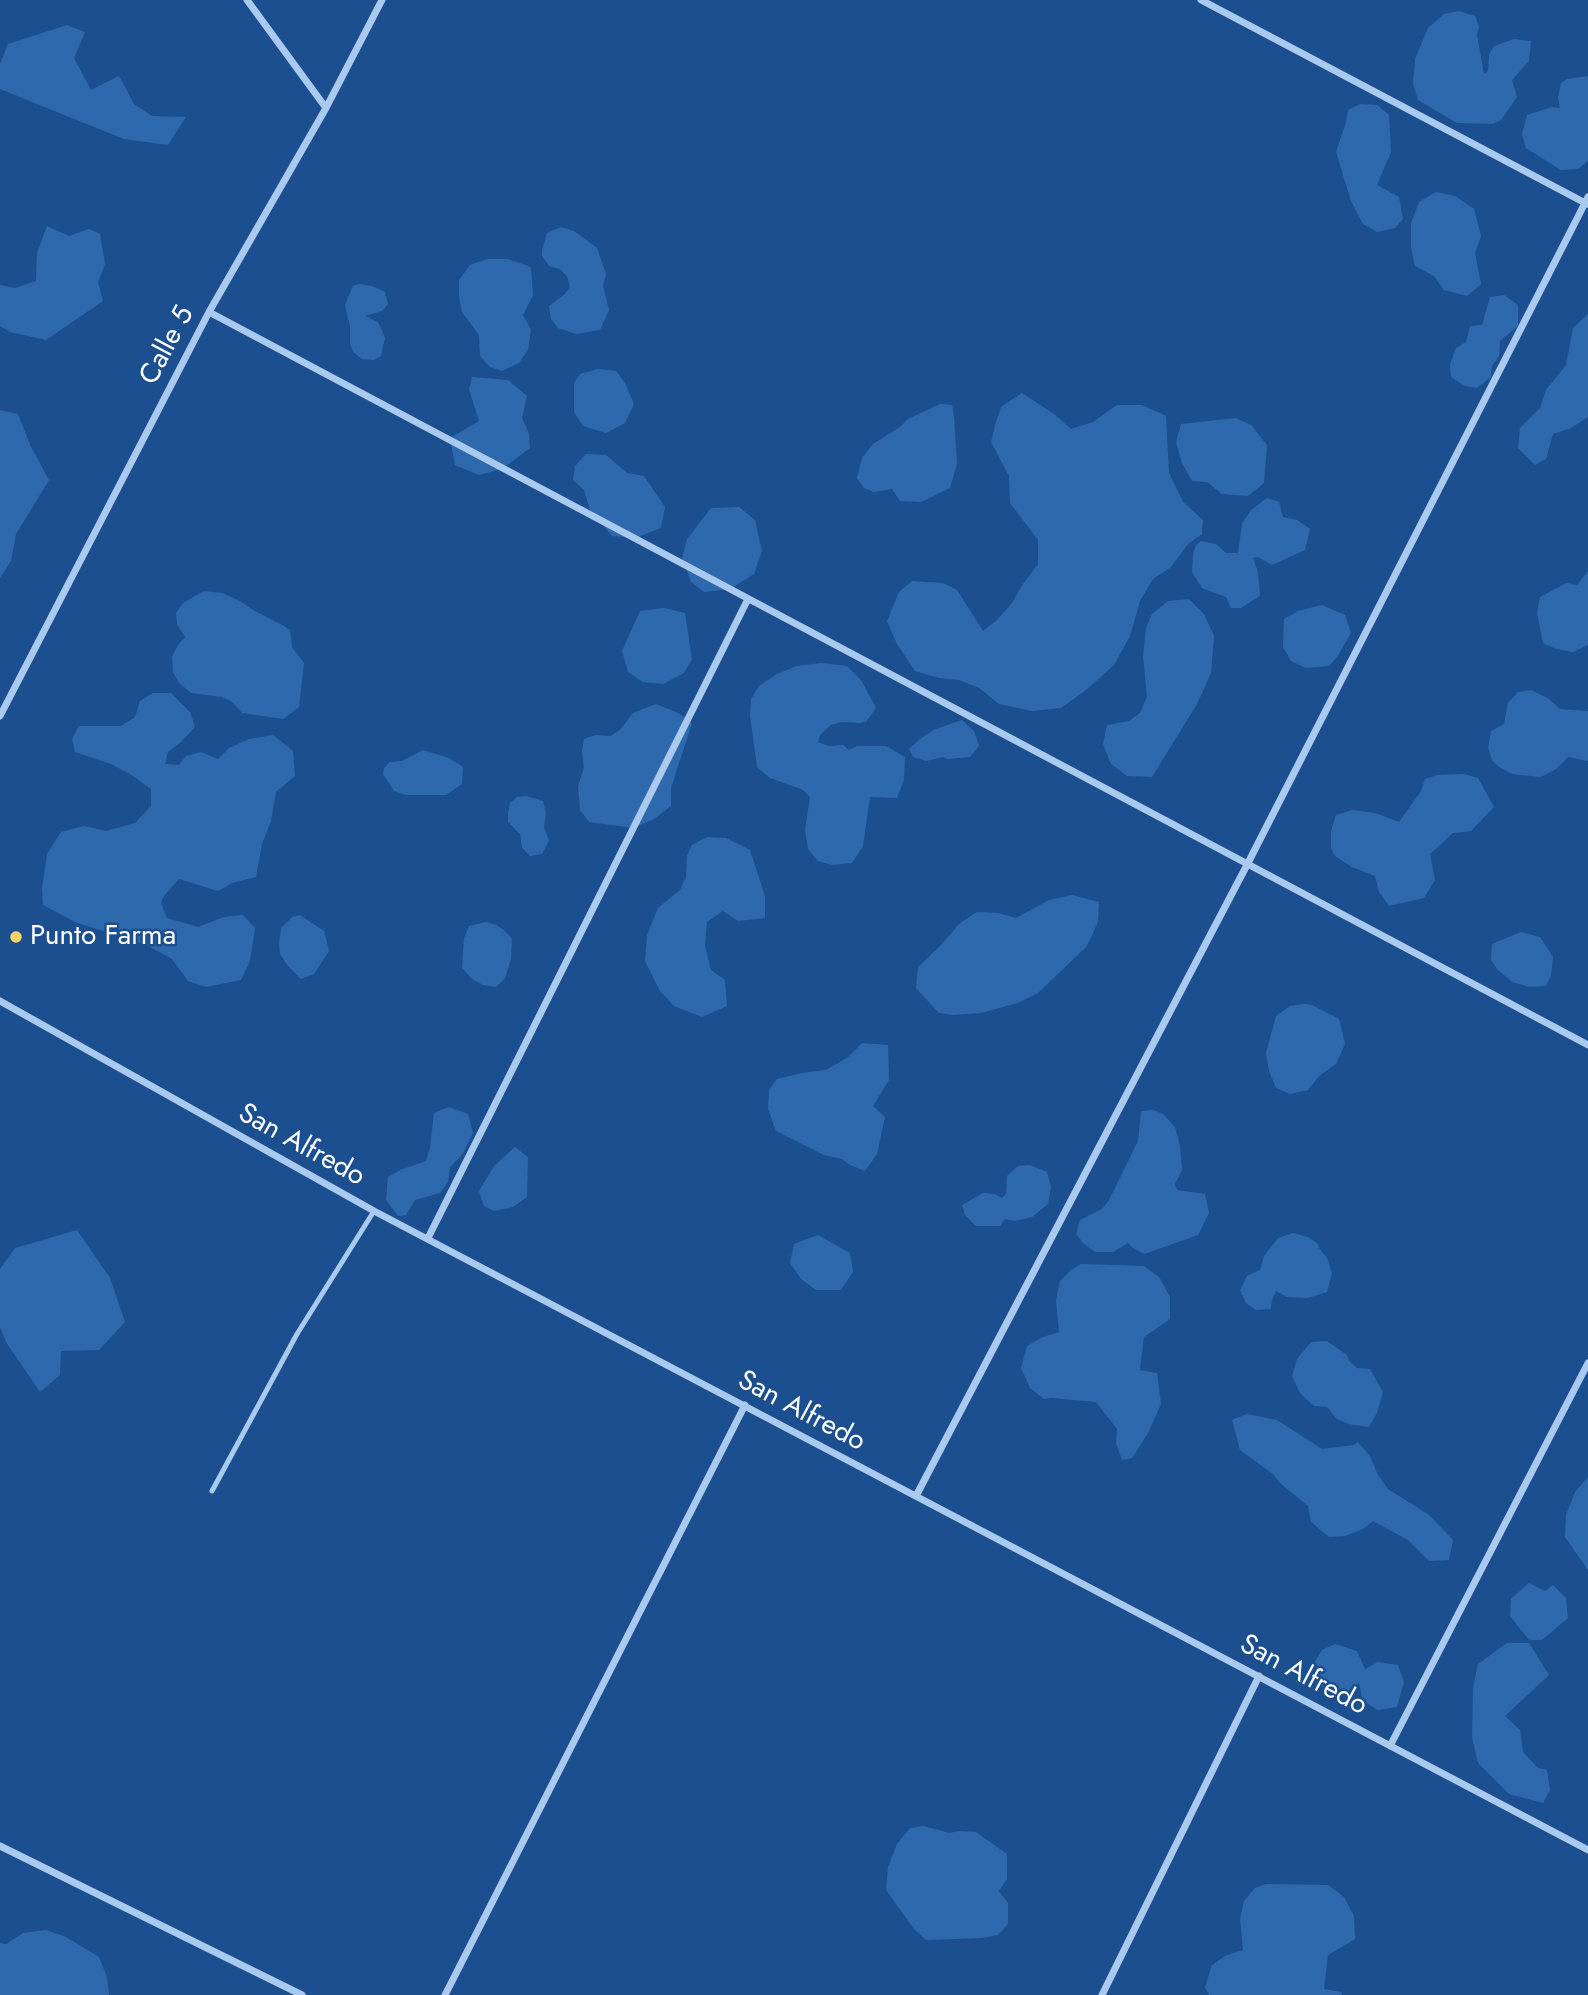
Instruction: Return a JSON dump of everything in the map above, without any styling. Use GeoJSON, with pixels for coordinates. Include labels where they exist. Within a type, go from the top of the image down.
{"type":"FeatureCollection","features":[{"type":"Feature","properties":{"kind":"street"},"geometry":{"type":"LineString","coordinates":[[247,0],[326,108]]}},
{"type":"Feature","properties":{"kind":"street","name":"Calle 5"},"geometry":{"type":"LineString","coordinates":[[0,716],[209,312],[326,108],[382,0]]}},
{"type":"Feature","properties":{"kind":"street"},"geometry":{"type":"LineString","coordinates":[[916,1496],[1248,863],[1587,201],[1201,0]]}},
{"type":"Feature","properties":{"kind":"street"},"geometry":{"type":"LineString","coordinates":[[209,312],[1588,1045]]}},
{"type":"Feature","properties":{"kind":"street"},"geometry":{"type":"LineString","coordinates":[[428,1238],[748,599]]}},
{"type":"Feature","properties":{"kind":"street","name":"San Alfredo"},"geometry":{"type":"LineString","coordinates":[[0,1001],[374,1211],[1588,1850]]}},
{"type":"Feature","properties":{"kind":"street"},"geometry":{"type":"LineString","coordinates":[[1390,1746],[1588,1363]]}},
{"type":"Feature","properties":{"kind":"street"},"geometry":{"type":"LineString","coordinates":[[445,1995],[745,1405]]}},
{"type":"Feature","properties":{"kind":"street"},"geometry":{"type":"LineString","coordinates":[[1102,1995],[1259,1676]]}},
{"type":"Feature","properties":{"kind":"street"},"geometry":{"type":"LineString","coordinates":[[0,1846],[302,1995]]}},
{"type":"Feature","properties":{"kind":"lane"},"geometry":{"type":"LineString","coordinates":[[212,1491],[297,1334],[374,1211]]}},
{"type":"Feature","properties":{"kind":"shaded area"},"geometry":{"type":"Polygon","coordinates":[[[1459,11],[1475,16],[1479,27],[1477,35],[1484,74],[1488,71],[1489,54],[1494,46],[1514,39],[1531,41],[1529,61],[1512,80],[1517,97],[1501,120],[1493,124],[1457,123],[1418,100],[1413,83],[1415,59],[1428,28],[1444,14],[1459,11]]]}},
{"type":"Feature","properties":{"kind":"shaded area"},"geometry":{"type":"Polygon","coordinates":[[[67,25],[85,32],[74,58],[91,90],[119,76],[134,104],[152,116],[186,117],[168,145],[124,139],[0,89],[0,64],[8,44],[67,25]]]}},
{"type":"Feature","properties":{"kind":"shaded area"},"geometry":{"type":"Polygon","coordinates":[[[1588,76],[1588,161],[1578,169],[1561,170],[1526,148],[1522,134],[1527,115],[1552,107],[1560,108],[1558,97],[1561,83],[1567,79],[1588,76]]]}},
{"type":"Feature","properties":{"kind":"shaded area"},"geometry":{"type":"Polygon","coordinates":[[[1360,104],[1377,105],[1389,115],[1391,152],[1377,185],[1399,197],[1403,219],[1395,228],[1377,232],[1363,224],[1351,201],[1336,152],[1348,110],[1360,104]]]}},
{"type":"Feature","properties":{"kind":"shaded area"},"geometry":{"type":"Polygon","coordinates":[[[1436,192],[1455,196],[1474,209],[1481,236],[1475,253],[1481,284],[1467,296],[1444,290],[1434,276],[1415,266],[1411,248],[1411,223],[1419,202],[1436,192]]]}},
{"type":"Feature","properties":{"kind":"shaded area"},"geometry":{"type":"Polygon","coordinates":[[[47,226],[69,236],[89,229],[100,234],[105,264],[98,282],[103,301],[46,340],[10,332],[0,326],[0,285],[15,288],[36,281],[37,253],[47,226]]]}},
{"type":"Feature","properties":{"kind":"shaded area"},"geometry":{"type":"Polygon","coordinates":[[[561,227],[574,231],[597,248],[606,274],[603,286],[609,310],[600,330],[576,334],[558,328],[551,319],[549,306],[570,287],[567,276],[560,269],[549,266],[542,256],[542,250],[547,233],[561,227]]]}},
{"type":"Feature","properties":{"kind":"shaded area"},"geometry":{"type":"Polygon","coordinates":[[[487,259],[508,259],[531,267],[533,295],[523,315],[531,330],[528,350],[519,363],[502,371],[490,367],[480,356],[479,335],[462,312],[459,296],[459,280],[470,265],[487,259]]]}},
{"type":"Feature","properties":{"kind":"shaded area"},"geometry":{"type":"Polygon","coordinates":[[[359,284],[385,292],[388,304],[382,311],[365,316],[378,322],[385,338],[381,356],[374,360],[362,359],[353,352],[350,344],[350,326],[345,305],[353,286],[359,284]]]}},
{"type":"Feature","properties":{"kind":"shaded area"},"geometry":{"type":"Polygon","coordinates":[[[1504,295],[1518,305],[1518,326],[1500,341],[1499,356],[1492,366],[1491,377],[1477,388],[1465,386],[1451,377],[1450,365],[1456,348],[1466,342],[1470,326],[1482,325],[1490,297],[1504,295]]]}},
{"type":"Feature","properties":{"kind":"shaded area"},"geometry":{"type":"Polygon","coordinates":[[[1588,314],[1588,417],[1571,428],[1553,434],[1546,459],[1535,465],[1518,448],[1520,428],[1540,408],[1546,390],[1566,365],[1573,328],[1588,314]]]}},
{"type":"Feature","properties":{"kind":"shaded area"},"geometry":{"type":"Polygon","coordinates":[[[598,369],[616,371],[625,383],[634,404],[625,423],[606,433],[583,426],[574,412],[574,383],[580,374],[598,369]]]}},
{"type":"Feature","properties":{"kind":"shaded area"},"geometry":{"type":"Polygon","coordinates":[[[472,377],[508,380],[527,396],[522,418],[529,434],[530,448],[502,469],[479,475],[455,465],[450,438],[479,421],[469,389],[472,377]]]}},
{"type":"Feature","properties":{"kind":"shaded area"},"geometry":{"type":"Polygon","coordinates":[[[1022,393],[1071,429],[1093,422],[1117,405],[1142,405],[1166,416],[1169,473],[1183,502],[1203,520],[1202,534],[1188,544],[1171,567],[1153,579],[1140,601],[1130,636],[1114,665],[1061,708],[1032,711],[999,704],[979,688],[959,680],[915,671],[897,644],[887,621],[899,592],[912,581],[943,583],[957,590],[983,631],[1012,603],[1038,564],[1038,540],[1010,503],[1009,476],[991,442],[1001,407],[1022,393]]]}},
{"type":"Feature","properties":{"kind":"shaded area"},"geometry":{"type":"Polygon","coordinates":[[[940,404],[952,405],[954,416],[957,464],[950,488],[921,502],[900,501],[892,489],[874,492],[864,488],[857,478],[862,458],[873,444],[908,419],[940,404]]]}},
{"type":"Feature","properties":{"kind":"shaded area"},"geometry":{"type":"Polygon","coordinates":[[[0,410],[18,414],[30,445],[49,480],[16,534],[11,561],[0,578],[0,410]]]}},
{"type":"Feature","properties":{"kind":"shaded area"},"geometry":{"type":"Polygon","coordinates":[[[1236,418],[1251,425],[1267,445],[1264,483],[1248,496],[1222,494],[1207,482],[1192,481],[1182,463],[1176,442],[1181,424],[1236,418]]]}},
{"type":"Feature","properties":{"kind":"shaded area"},"geometry":{"type":"Polygon","coordinates":[[[586,454],[606,455],[627,473],[644,476],[665,507],[661,528],[635,538],[612,536],[590,510],[584,490],[573,480],[575,466],[586,454]]]}},
{"type":"Feature","properties":{"kind":"shaded area"},"geometry":{"type":"Polygon","coordinates":[[[1267,498],[1279,502],[1283,517],[1297,520],[1310,529],[1305,550],[1272,565],[1258,557],[1253,558],[1258,572],[1260,596],[1241,608],[1231,608],[1226,597],[1202,588],[1192,572],[1193,554],[1196,545],[1201,541],[1216,544],[1226,553],[1238,553],[1242,524],[1251,510],[1267,498]]]}},
{"type":"Feature","properties":{"kind":"shaded area"},"geometry":{"type":"Polygon","coordinates":[[[739,507],[755,520],[762,551],[754,574],[730,589],[704,592],[691,582],[682,558],[687,539],[711,508],[739,507]]]}},
{"type":"Feature","properties":{"kind":"shaded area"},"geometry":{"type":"Polygon","coordinates":[[[1588,571],[1588,645],[1573,652],[1543,643],[1537,613],[1540,597],[1566,583],[1577,585],[1588,571]]]}},
{"type":"Feature","properties":{"kind":"shaded area"},"geometry":{"type":"Polygon","coordinates":[[[204,591],[222,593],[240,601],[290,630],[292,647],[304,663],[299,707],[283,719],[242,713],[231,701],[222,697],[191,693],[179,683],[173,672],[172,657],[185,637],[177,624],[176,613],[183,603],[204,591]]]}},
{"type":"Feature","properties":{"kind":"shaded area"},"geometry":{"type":"Polygon","coordinates":[[[1189,599],[1204,614],[1214,636],[1211,673],[1197,704],[1152,777],[1127,776],[1111,764],[1103,744],[1107,725],[1129,721],[1140,713],[1147,697],[1143,656],[1146,628],[1152,614],[1168,601],[1189,599]]]}},
{"type":"Feature","properties":{"kind":"shaded area"},"geometry":{"type":"Polygon","coordinates":[[[1322,605],[1345,615],[1351,633],[1329,666],[1306,668],[1291,661],[1283,647],[1284,619],[1298,611],[1322,605]]]}},
{"type":"Feature","properties":{"kind":"shaded area"},"geometry":{"type":"Polygon","coordinates":[[[664,608],[685,613],[692,659],[684,673],[663,684],[643,682],[628,672],[622,651],[640,611],[664,608]]]}},
{"type":"Feature","properties":{"kind":"shaded area"},"geometry":{"type":"Polygon","coordinates":[[[821,663],[847,666],[861,680],[876,708],[866,722],[831,725],[820,735],[818,742],[829,746],[843,745],[849,750],[857,746],[886,746],[905,757],[904,780],[897,798],[870,797],[863,846],[852,863],[832,865],[818,861],[808,849],[805,830],[810,797],[803,790],[770,778],[757,767],[750,716],[751,699],[759,686],[777,674],[797,666],[821,663]]]}},
{"type":"Feature","properties":{"kind":"shaded area"},"geometry":{"type":"Polygon","coordinates":[[[1531,690],[1549,699],[1560,709],[1588,711],[1588,761],[1568,757],[1556,769],[1541,777],[1512,774],[1492,760],[1488,748],[1491,731],[1504,724],[1508,703],[1518,692],[1531,690]]]}},
{"type":"Feature","properties":{"kind":"shaded area"},"geometry":{"type":"Polygon","coordinates":[[[153,693],[171,693],[190,712],[195,727],[168,752],[165,764],[179,765],[186,756],[201,752],[218,759],[229,748],[249,739],[273,735],[293,751],[295,776],[276,792],[256,877],[232,883],[218,891],[179,879],[161,903],[167,918],[198,927],[224,917],[243,915],[255,928],[250,961],[241,980],[206,987],[188,981],[172,959],[148,946],[75,922],[43,905],[42,889],[47,854],[61,832],[84,826],[106,831],[135,823],[151,806],[151,789],[111,764],[75,752],[72,739],[79,726],[121,726],[135,717],[140,701],[153,693]]]}},
{"type":"Feature","properties":{"kind":"shaded area"},"geometry":{"type":"Polygon","coordinates":[[[656,704],[678,713],[692,723],[671,788],[671,806],[654,819],[633,828],[589,822],[580,810],[578,786],[584,768],[584,739],[595,735],[610,736],[620,730],[633,713],[656,704]]]}},
{"type":"Feature","properties":{"kind":"shaded area"},"geometry":{"type":"Polygon","coordinates":[[[962,720],[974,731],[979,746],[970,757],[943,757],[926,761],[913,757],[909,749],[920,739],[933,730],[962,720]]]}},
{"type":"Feature","properties":{"kind":"shaded area"},"geometry":{"type":"Polygon","coordinates":[[[423,750],[449,758],[463,767],[462,784],[446,795],[406,795],[394,791],[383,774],[384,768],[390,762],[402,761],[423,750]]]}},
{"type":"Feature","properties":{"kind":"shaded area"},"geometry":{"type":"Polygon","coordinates":[[[1464,774],[1478,778],[1494,807],[1471,831],[1453,833],[1430,854],[1435,880],[1424,898],[1389,906],[1379,892],[1375,876],[1352,867],[1335,856],[1331,848],[1331,831],[1336,815],[1352,810],[1375,813],[1399,822],[1421,791],[1425,779],[1437,775],[1464,774]]]}},
{"type":"Feature","properties":{"kind":"shaded area"},"geometry":{"type":"Polygon","coordinates":[[[526,796],[543,801],[546,813],[544,827],[549,840],[542,854],[530,856],[522,848],[520,834],[508,822],[510,803],[517,797],[526,796]]]}},
{"type":"Feature","properties":{"kind":"shaded area"},"geometry":{"type":"Polygon","coordinates":[[[707,837],[726,838],[750,850],[765,896],[765,918],[738,921],[723,911],[707,922],[705,945],[711,970],[725,980],[727,1006],[702,1017],[674,1006],[660,991],[645,961],[647,935],[658,908],[680,890],[686,877],[687,856],[692,845],[707,837]]]}},
{"type":"Feature","properties":{"kind":"shaded area"},"geometry":{"type":"Polygon","coordinates":[[[1072,895],[1099,902],[1098,922],[1087,946],[1038,993],[1018,1003],[981,1013],[953,1015],[939,1013],[916,988],[918,967],[960,923],[977,912],[998,913],[1016,918],[1049,900],[1072,895]]]}},
{"type":"Feature","properties":{"kind":"shaded area"},"geometry":{"type":"Polygon","coordinates":[[[300,915],[324,931],[329,951],[314,974],[301,979],[280,954],[279,943],[281,928],[292,917],[300,915]]]}},
{"type":"Feature","properties":{"kind":"shaded area"},"geometry":{"type":"Polygon","coordinates":[[[486,922],[504,930],[512,939],[511,959],[505,978],[496,987],[483,985],[472,979],[462,968],[464,938],[469,926],[486,922]]]}},
{"type":"Feature","properties":{"kind":"shaded area"},"geometry":{"type":"Polygon","coordinates":[[[1521,932],[1540,937],[1553,957],[1551,976],[1546,986],[1530,987],[1512,982],[1491,960],[1492,944],[1521,932]]]}},
{"type":"Feature","properties":{"kind":"shaded area"},"geometry":{"type":"Polygon","coordinates":[[[1305,1004],[1339,1019],[1345,1044],[1336,1064],[1319,1076],[1308,1090],[1290,1094],[1276,1088],[1266,1053],[1276,1016],[1290,1006],[1305,1004]]]}},
{"type":"Feature","properties":{"kind":"shaded area"},"geometry":{"type":"Polygon","coordinates":[[[862,1043],[888,1045],[889,1080],[873,1106],[885,1117],[877,1154],[865,1171],[842,1159],[824,1155],[776,1131],[768,1109],[769,1090],[777,1079],[826,1070],[847,1058],[862,1043]]]}},
{"type":"Feature","properties":{"kind":"shaded area"},"geometry":{"type":"Polygon","coordinates":[[[449,1107],[468,1114],[473,1133],[462,1155],[450,1167],[448,1182],[440,1193],[415,1200],[406,1215],[398,1216],[386,1200],[388,1177],[426,1161],[434,1113],[449,1107]]]}},
{"type":"Feature","properties":{"kind":"shaded area"},"geometry":{"type":"Polygon","coordinates":[[[1153,1110],[1163,1114],[1175,1127],[1182,1170],[1175,1184],[1177,1190],[1205,1194],[1209,1213],[1198,1235],[1144,1254],[1128,1243],[1113,1252],[1095,1252],[1076,1234],[1080,1220],[1102,1209],[1109,1200],[1138,1141],[1141,1111],[1153,1110]]]}},
{"type":"Feature","properties":{"kind":"shaded area"},"geometry":{"type":"Polygon","coordinates":[[[515,1147],[528,1157],[527,1197],[513,1207],[494,1211],[484,1206],[479,1191],[494,1166],[515,1147]]]}},
{"type":"Feature","properties":{"kind":"shaded area"},"geometry":{"type":"Polygon","coordinates":[[[1030,1165],[1047,1172],[1051,1187],[1048,1204],[1032,1217],[1015,1221],[1005,1219],[1000,1226],[976,1226],[965,1215],[962,1205],[983,1193],[1002,1198],[1006,1194],[1007,1176],[1018,1166],[1030,1165]]]}},
{"type":"Feature","properties":{"kind":"shaded area"},"geometry":{"type":"Polygon","coordinates":[[[77,1230],[110,1278],[125,1322],[99,1350],[61,1351],[60,1375],[40,1392],[6,1342],[0,1327],[0,1269],[15,1248],[77,1230]]]}},
{"type":"Feature","properties":{"kind":"shaded area"},"geometry":{"type":"Polygon","coordinates":[[[1293,1233],[1308,1237],[1318,1244],[1327,1258],[1332,1273],[1327,1292],[1308,1298],[1287,1297],[1276,1291],[1271,1309],[1256,1310],[1246,1303],[1240,1290],[1247,1276],[1260,1270],[1264,1256],[1278,1238],[1293,1233]]]}},
{"type":"Feature","properties":{"kind":"shaded area"},"geometry":{"type":"Polygon","coordinates":[[[818,1235],[850,1253],[853,1272],[841,1290],[816,1290],[801,1279],[790,1263],[794,1244],[818,1235]]]}},
{"type":"Feature","properties":{"kind":"shaded area"},"geometry":{"type":"Polygon","coordinates":[[[1081,1264],[1144,1266],[1159,1277],[1170,1297],[1170,1319],[1144,1337],[1140,1370],[1157,1373],[1161,1404],[1147,1435],[1132,1458],[1122,1460],[1116,1443],[1117,1429],[1096,1402],[1044,1399],[1030,1388],[1021,1368],[1027,1346],[1059,1332],[1056,1300],[1060,1281],[1081,1264]]]}},
{"type":"Feature","properties":{"kind":"shaded area"},"geometry":{"type":"Polygon","coordinates":[[[1327,1341],[1347,1355],[1357,1368],[1370,1369],[1383,1392],[1377,1413],[1369,1427],[1337,1419],[1327,1407],[1314,1406],[1300,1393],[1292,1376],[1297,1359],[1311,1342],[1327,1341]]]}},
{"type":"Feature","properties":{"kind":"shaded area"},"geometry":{"type":"Polygon","coordinates":[[[1247,1414],[1277,1420],[1322,1449],[1354,1445],[1358,1442],[1370,1456],[1388,1489],[1429,1515],[1453,1540],[1449,1560],[1429,1561],[1408,1540],[1373,1521],[1363,1529],[1345,1536],[1329,1537],[1311,1522],[1308,1506],[1273,1474],[1240,1450],[1232,1420],[1247,1414]]]}},
{"type":"Feature","properties":{"kind":"shaded area"},"geometry":{"type":"Polygon","coordinates":[[[1588,1477],[1588,1570],[1565,1537],[1566,1515],[1575,1492],[1588,1477]]]}},
{"type":"Feature","properties":{"kind":"shaded area"},"geometry":{"type":"Polygon","coordinates":[[[1529,1583],[1545,1591],[1553,1585],[1566,1598],[1568,1618],[1542,1640],[1529,1640],[1510,1616],[1511,1599],[1529,1583]]]}},
{"type":"Feature","properties":{"kind":"shaded area"},"geometry":{"type":"Polygon","coordinates":[[[1507,1643],[1529,1643],[1549,1675],[1505,1716],[1520,1730],[1523,1752],[1538,1768],[1547,1770],[1550,1790],[1543,1803],[1509,1794],[1478,1763],[1472,1738],[1473,1688],[1478,1664],[1507,1643]]]}},
{"type":"Feature","properties":{"kind":"shaded area"},"geometry":{"type":"Polygon","coordinates":[[[1335,1644],[1357,1651],[1365,1669],[1378,1662],[1398,1665],[1404,1682],[1397,1707],[1378,1710],[1363,1701],[1359,1683],[1353,1692],[1331,1693],[1311,1679],[1314,1663],[1322,1650],[1335,1644]]]}},
{"type":"Feature","properties":{"kind":"shaded area"},"geometry":{"type":"Polygon","coordinates":[[[924,1826],[949,1833],[976,1832],[1007,1854],[1007,1879],[999,1891],[1008,1903],[1008,1924],[998,1935],[926,1940],[914,1929],[886,1890],[888,1867],[897,1844],[910,1828],[924,1826]]]}},
{"type":"Feature","properties":{"kind":"shaded area"},"geometry":{"type":"Polygon","coordinates":[[[1266,1884],[1328,1885],[1344,1897],[1354,1916],[1355,1939],[1328,1955],[1324,1989],[1341,1992],[1342,1995],[1209,1995],[1205,1987],[1212,1965],[1227,1955],[1243,1950],[1240,1919],[1244,1901],[1255,1888],[1266,1884]]]}},
{"type":"Feature","properties":{"kind":"shaded area"},"geometry":{"type":"Polygon","coordinates":[[[46,1930],[66,1937],[99,1957],[107,1977],[109,1995],[0,1995],[0,1943],[6,1944],[23,1933],[46,1930]]]}},
{"type":"Feature","properties":{"kind":"place","name":"Punto Farma"},"geometry":{"type":"Point","coordinates":[16,937]}}]}
